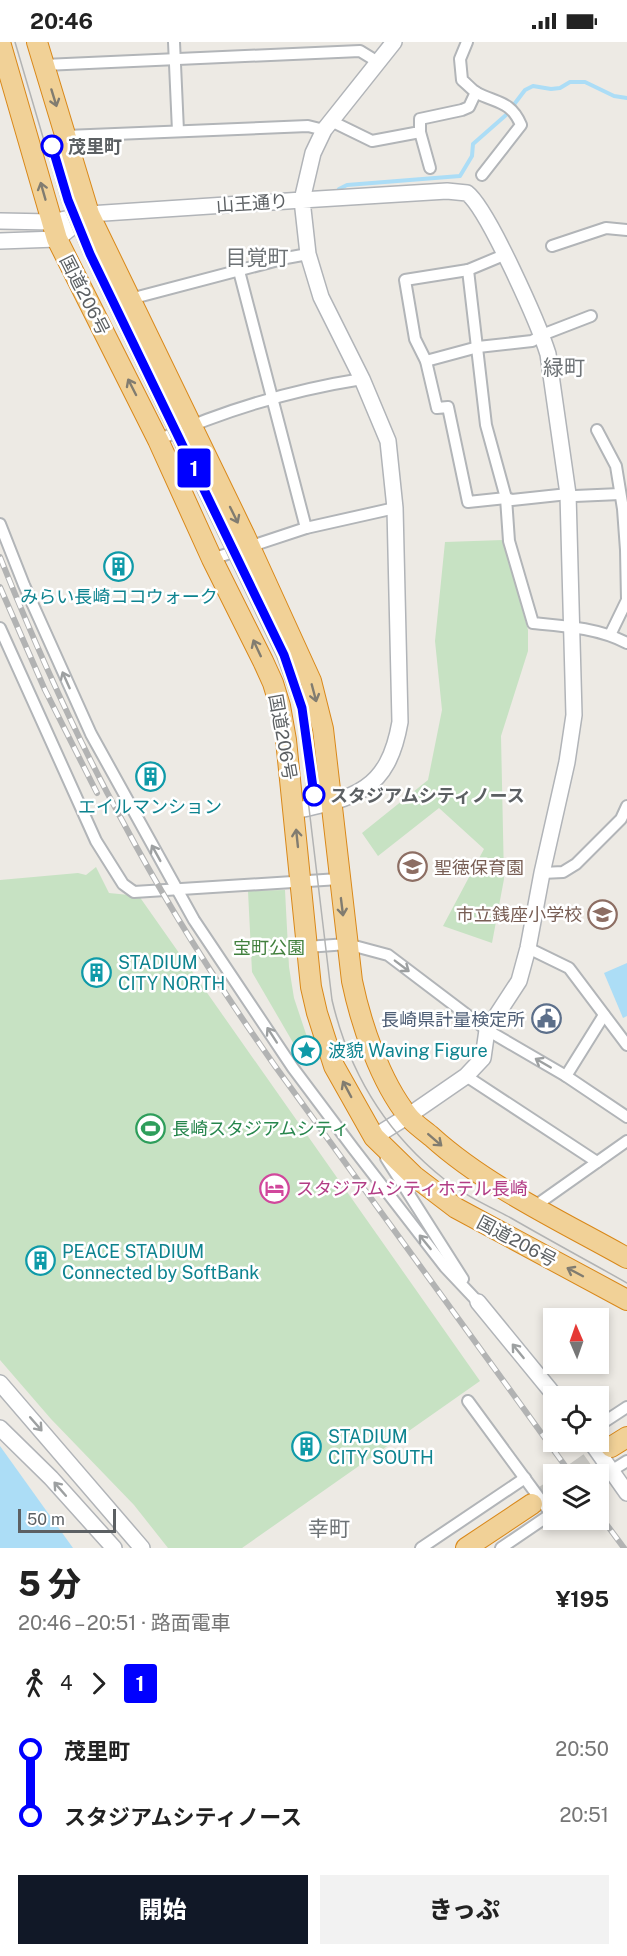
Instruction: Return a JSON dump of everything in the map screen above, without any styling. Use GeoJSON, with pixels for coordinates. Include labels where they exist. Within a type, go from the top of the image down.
{"type":"FeatureCollection","features":[{"type":"Feature","properties":{"kind":"highway","name":"国道206号"},"geometry":{"type":"LineString","coordinates":[[0,42],[54,230],[158,440],[212,559],[273,683],[280,706],[285,740],[307,947],[317,1013],[334,1066],[374,1137],[414,1176],[456,1208],[627,1300]]}},
{"type":"Feature","properties":{"kind":"highway","name":"国道206号"},"geometry":{"type":"LineString","coordinates":[[37,42],[89,214],[250,547],[311,681],[322,729],[333,803],[347,944],[357,1005],[371,1049],[408,1116],[440,1145],[477,1173],[627,1258]]}},
{"type":"Feature","properties":{"kind":"highway"},"geometry":{"type":"LineString","coordinates":[[466,1548],[532,1504]]}},
{"type":"Feature","properties":{"kind":"street"},"geometry":{"type":"LineString","coordinates":[[174,42],[178,131]]}},
{"type":"Feature","properties":{"kind":"street","name":"山王通り"},"geometry":{"type":"LineString","coordinates":[[89,214],[302,200],[313,153],[328,126],[394,42]]}},
{"type":"Feature","properties":{"kind":"street"},"geometry":{"type":"LineString","coordinates":[[467,42],[460,59],[462,81],[476,92],[511,108],[521,125],[482,176]]}},
{"type":"Feature","properties":{"kind":"street"},"geometry":{"type":"LineString","coordinates":[[44,65],[175,59],[359,46],[378,62]]}},
{"type":"Feature","properties":{"kind":"street"},"geometry":{"type":"LineString","coordinates":[[430,168],[420,132],[420,119],[469,107],[476,92]]}},
{"type":"Feature","properties":{"kind":"street"},"geometry":{"type":"LineString","coordinates":[[66,136],[328,126],[372,141],[420,132]]}},
{"type":"Feature","properties":{"kind":"street"},"geometry":{"type":"LineString","coordinates":[[294,811],[333,803],[366,788],[382,773],[394,749],[400,722],[395,508],[388,441],[362,379],[321,297],[308,254],[302,200],[447,191],[467,193],[479,207],[504,255],[548,354],[568,494],[574,714],[567,762],[528,948],[519,981],[486,1030],[483,1058],[466,1076],[374,1137],[478,1302]]}},
{"type":"Feature","properties":{"kind":"street"},"geometry":{"type":"LineString","coordinates":[[0,241],[54,230],[89,214]]}},
{"type":"Feature","properties":{"kind":"street"},"geometry":{"type":"LineString","coordinates":[[0,221],[54,230]]}},
{"type":"Feature","properties":{"kind":"street"},"geometry":{"type":"LineString","coordinates":[[552,246],[606,228],[627,230]]}},
{"type":"Feature","properties":{"kind":"street"},"geometry":{"type":"LineString","coordinates":[[129,299],[308,254]]}},
{"type":"Feature","properties":{"kind":"street"},"geometry":{"type":"LineString","coordinates":[[504,255],[468,270],[405,280],[415,339],[426,361],[437,408],[448,407],[468,502],[568,494],[575,496],[620,494]]}},
{"type":"Feature","properties":{"kind":"street"},"geometry":{"type":"LineString","coordinates":[[468,270],[486,425],[506,498],[509,541],[533,623],[572,627],[610,635],[627,643]]}},
{"type":"Feature","properties":{"kind":"street"},"geometry":{"type":"LineString","coordinates":[[239,271],[306,528]]}},
{"type":"Feature","properties":{"kind":"street"},"geometry":{"type":"LineString","coordinates":[[426,361],[478,347],[532,342],[547,333],[591,316]]}},
{"type":"Feature","properties":{"kind":"street"},"geometry":{"type":"LineString","coordinates":[[158,440],[190,424],[272,399],[362,379]]}},
{"type":"Feature","properties":{"kind":"street"},"geometry":{"type":"LineString","coordinates":[[597,430],[616,466],[626,550],[627,600],[610,635]]}},
{"type":"Feature","properties":{"kind":"street"},"geometry":{"type":"LineString","coordinates":[[212,559],[306,528],[395,508]]}},
{"type":"Feature","properties":{"kind":"street"},"geometry":{"type":"LineString","coordinates":[[0,524],[24,585],[91,734],[176,889],[232,979],[300,1077],[407,1219],[547,1386]]}},
{"type":"Feature","properties":{"kind":"street"},"geometry":{"type":"LineString","coordinates":[[0,628],[96,841],[123,884],[134,892],[339,879]]}},
{"type":"Feature","properties":{"kind":"street"},"geometry":{"type":"LineString","coordinates":[[542,873],[563,872],[576,864],[621,819],[627,806]]}},
{"type":"Feature","properties":{"kind":"street"},"geometry":{"type":"LineString","coordinates":[[307,947],[347,944],[388,955],[486,1030],[566,1076],[627,1117]]}},
{"type":"Feature","properties":{"kind":"street"},"geometry":{"type":"LineString","coordinates":[[528,948],[569,968],[627,1045]]}},
{"type":"Feature","properties":{"kind":"street"},"geometry":{"type":"LineString","coordinates":[[566,1076],[604,1015]]}},
{"type":"Feature","properties":{"kind":"street"},"geometry":{"type":"LineString","coordinates":[[466,1076],[597,1162]]}},
{"type":"Feature","properties":{"kind":"street"},"geometry":{"type":"LineString","coordinates":[[535,1206],[627,1141]]}},
{"type":"Feature","properties":{"kind":"street"},"geometry":{"type":"LineString","coordinates":[[0,1383],[142,1548]]}},
{"type":"Feature","properties":{"kind":"street"},"geometry":{"type":"LineString","coordinates":[[468,1401],[550,1514],[501,1548]]}},
{"type":"Feature","properties":{"kind":"street"},"geometry":{"type":"LineString","coordinates":[[609,1419],[627,1407]]}},
{"type":"Feature","properties":{"kind":"street"},"geometry":{"type":"LineString","coordinates":[[0,1428],[51,1478],[114,1548]]}},
{"type":"Feature","properties":{"kind":"street"},"geometry":{"type":"LineString","coordinates":[[598,1452],[627,1493]]}},
{"type":"Feature","properties":{"kind":"street"},"geometry":{"type":"LineString","coordinates":[[611,1471],[627,1461]]}},
{"type":"Feature","properties":{"kind":"street"},"geometry":{"type":"LineString","coordinates":[[421,1548],[525,1478]]}},
{"type":"Feature","properties":{"kind":"green space"},"geometry":{"type":"Polygon","coordinates":[[[503,540],[528,630],[528,651],[501,736],[504,879],[492,943],[443,926],[484,849],[439,808],[378,856],[362,833],[428,780],[442,710],[435,641],[445,542],[503,540]]]}},
{"type":"Feature","properties":{"kind":"green space","name":"長崎スタジアムシティ"},"geometry":{"type":"Polygon","coordinates":[[[96,867],[109,893],[139,896],[480,1381],[242,1548],[168,1548],[134,1505],[51,1419],[0,1360],[0,880],[78,873],[86,875],[96,867]]]}},
{"type":"Feature","properties":{"kind":"green space","name":"宝町公園"},"geometry":{"type":"Polygon","coordinates":[[[285,890],[289,967],[294,998],[308,1040],[295,1046],[252,972],[248,891],[285,890]]]}},
{"type":"Feature","properties":{"kind":"water"},"geometry":{"type":"Polygon","coordinates":[[[627,963],[627,1016],[623,1018],[604,973],[627,963]]]}},
{"type":"Feature","properties":{"kind":"water"},"geometry":{"type":"Polygon","coordinates":[[[0,1446],[73,1548],[0,1548],[0,1446]]]}},
{"type":"Feature","properties":{"kind":"waterway"},"geometry":{"type":"LineString","coordinates":[[339,189],[347,185],[460,176],[472,156],[473,144],[506,115],[525,90],[533,86],[551,89],[560,88],[570,82],[585,82],[614,96],[627,98]]}},
{"type":"Feature","properties":{"kind":"tunnel"},"geometry":{"type":"LineString","coordinates":[[587,1464],[611,1447]]}},
{"type":"Feature","properties":{"kind":"tunnel"},"geometry":{"type":"LineString","coordinates":[[532,1504],[543,1496]]}},
{"type":"Feature","properties":{"kind":"tram line"},"geometry":{"type":"LineString","coordinates":[[15,42],[62,202],[84,256],[277,657],[296,709],[332,1000],[339,1026],[360,1076],[373,1099],[404,1142],[444,1179],[468,1195],[627,1283]]}},
{"type":"Feature","properties":{"kind":"tram line","name":"1"},"geometry":{"type":"LineString","coordinates":[[52,146],[68,200],[90,254],[284,655],[302,708],[314,795]]}},
{"type":"Feature","properties":{"kind":"railway"},"geometry":{"type":"LineString","coordinates":[[0,557],[73,725],[140,854],[195,947],[275,1066],[564,1464]]}},
{"type":"Feature","properties":{"kind":"railway"},"geometry":{"type":"LineString","coordinates":[[0,587],[45,690],[97,793]]}},
{"type":"Feature","properties":{"kind":"railway"},"geometry":{"type":"LineString","coordinates":[[609,1528],[624,1548]]}},
{"type":"Feature","properties":{"kind":"place","name":"茂里町"},"geometry":{"type":"Point","coordinates":[52,146]}},
{"type":"Feature","properties":{"kind":"place","name":"みらい長崎ココウォーク"},"geometry":{"type":"Point","coordinates":[119,567]}},
{"type":"Feature","properties":{"kind":"place","name":"エイルマンション"},"geometry":{"type":"Point","coordinates":[150,777]}},
{"type":"Feature","properties":{"kind":"place","name":"スタジアムシティノース"},"geometry":{"type":"Point","coordinates":[314,795]}},
{"type":"Feature","properties":{"kind":"place","name":"聖徳保育園"},"geometry":{"type":"Point","coordinates":[413,867]}},
{"type":"Feature","properties":{"kind":"place","name":"市立銭座小学校"},"geometry":{"type":"Point","coordinates":[603,914]}},
{"type":"Feature","properties":{"kind":"place","name":"STADIUM CITY NORTH"},"geometry":{"type":"Point","coordinates":[97,972]}},
{"type":"Feature","properties":{"kind":"place","name":"長崎県計量検定所"},"geometry":{"type":"Point","coordinates":[546,1019]}},
{"type":"Feature","properties":{"kind":"place","name":"波貌 Waving Figure"},"geometry":{"type":"Point","coordinates":[307,1050]}},
{"type":"Feature","properties":{"kind":"place","name":"長崎スタジアムシティ"},"geometry":{"type":"Point","coordinates":[151,1128]}},
{"type":"Feature","properties":{"kind":"place","name":"スタジアムシティホテル長崎"},"geometry":{"type":"Point","coordinates":[275,1188]}},
{"type":"Feature","properties":{"kind":"place","name":"PEACE STADIUM Connected by SoftBank"},"geometry":{"type":"Point","coordinates":[41,1261]}},
{"type":"Feature","properties":{"kind":"place","name":"STADIUM CITY SOUTH"},"geometry":{"type":"Point","coordinates":[307,1446]}},
{"type":"Feature","properties":{"kind":"district","name":"目覚町"},"geometry":{"type":"Point","coordinates":[257,257]}},
{"type":"Feature","properties":{"kind":"district","name":"緑町"},"geometry":{"type":"Point","coordinates":[564,367]}},
{"type":"Feature","properties":{"kind":"district","name":"幸町"},"geometry":{"type":"Point","coordinates":[329,1528]}}]}
